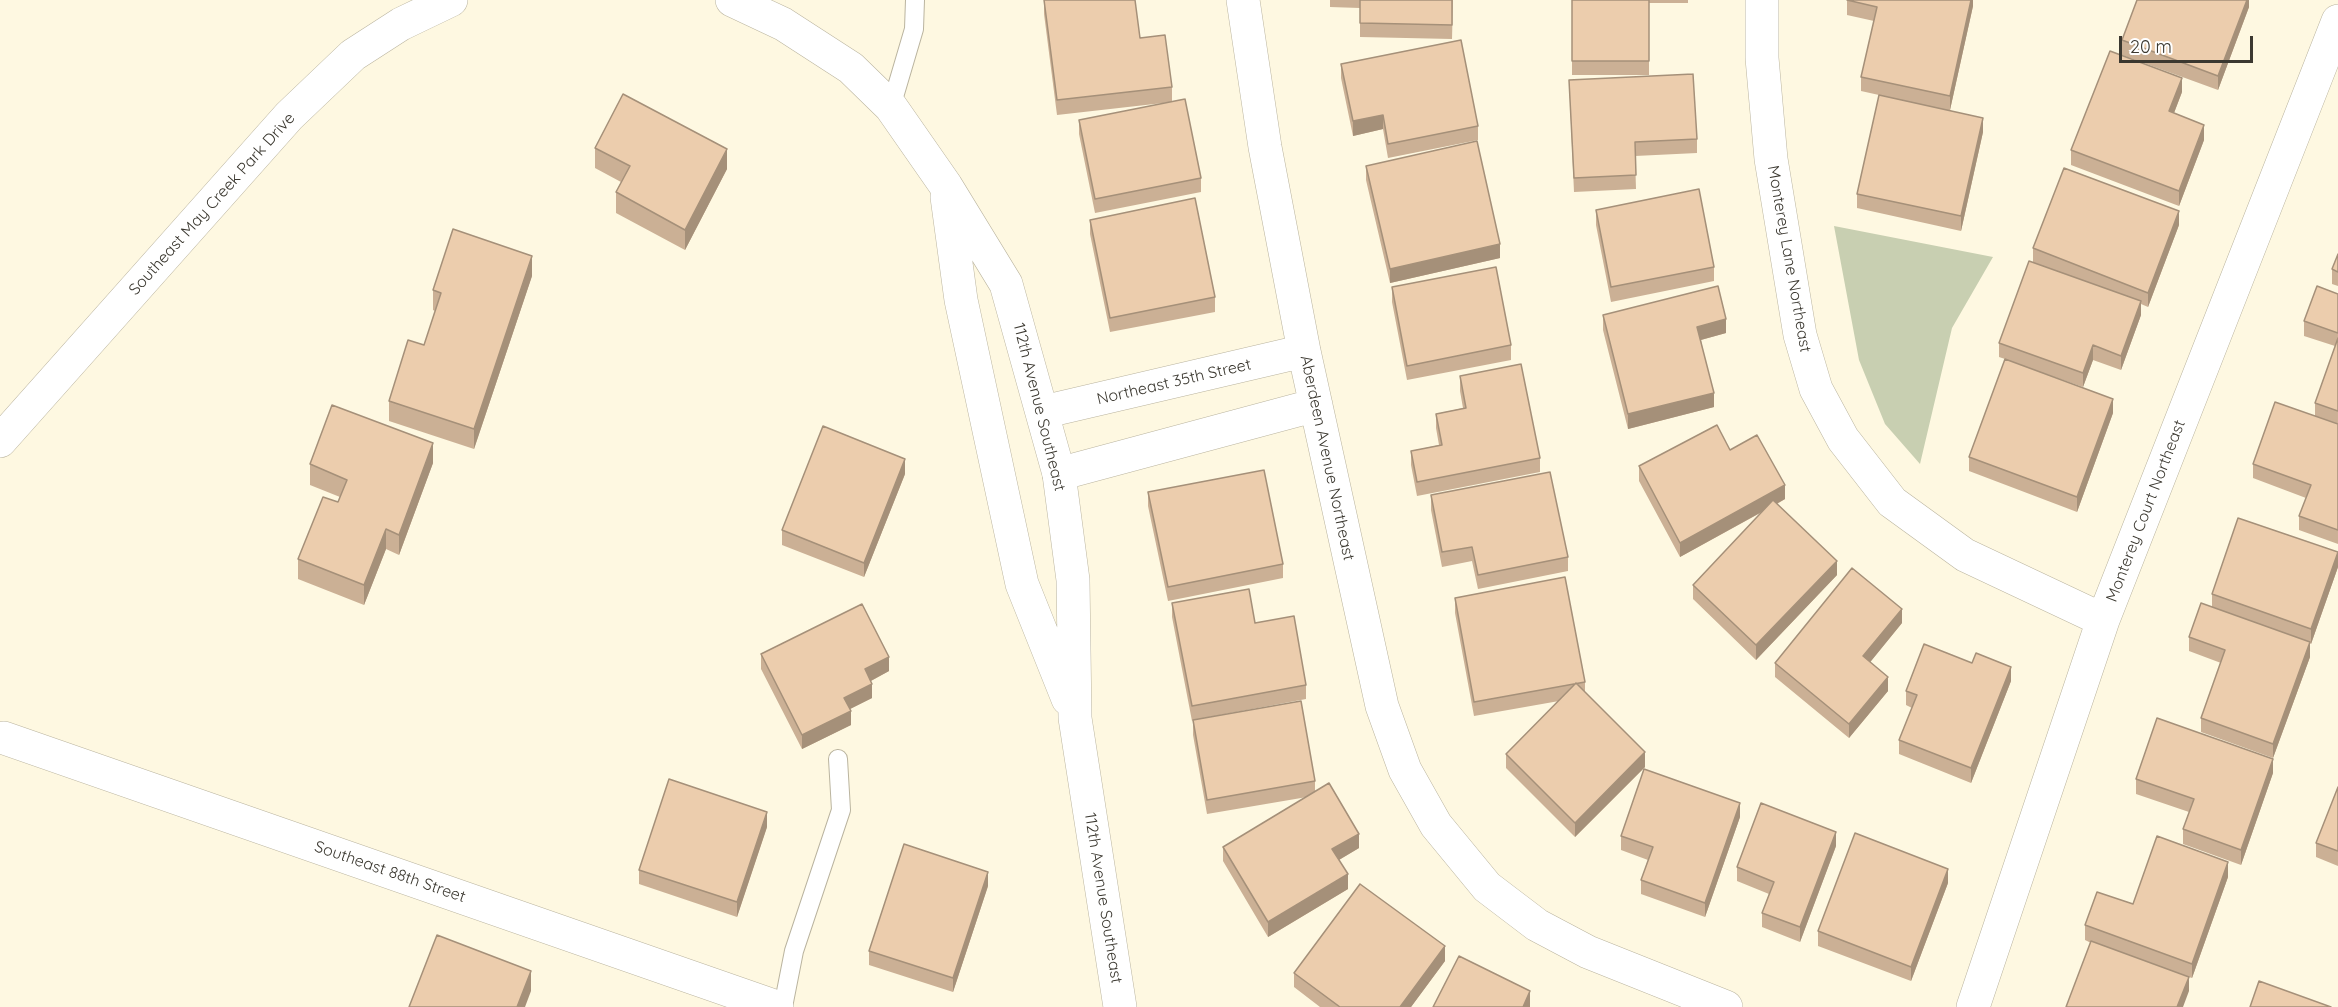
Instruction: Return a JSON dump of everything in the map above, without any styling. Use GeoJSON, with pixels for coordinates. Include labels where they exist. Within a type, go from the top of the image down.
{"type":"FeatureCollection","features":[{"type":"Feature","properties":{"kind":"street","name":"Southeast May Creek Park Drive"},"geometry":{"type":"LineString","coordinates":[[0,441],[289,116],[353,55],[401,24],[451,0]]}},
{"type":"Feature","properties":{"kind":"street"},"geometry":{"type":"LineString","coordinates":[[732,0],[783,24],[851,68],[891,108]]}},
{"type":"Feature","properties":{"kind":"street","name":"Aberdeen Avenue Northeast"},"geometry":{"type":"LineString","coordinates":[[1243,0],[1265,147],[1304,351],[1382,706],[1404,770],[1436,825],[1487,887],[1537,926],[1588,952],[1726,1007]]}},
{"type":"Feature","properties":{"kind":"street","name":"Monterey Lane Northeast"},"geometry":{"type":"LineString","coordinates":[[1762,0],[1762,58],[1771,159],[1800,335],[1816,389],[1844,439],[1892,502],[1965,555],[2103,620]]}},
{"type":"Feature","properties":{"kind":"street","name":"Monterey Court Northeast"},"geometry":{"type":"LineString","coordinates":[[1973,1007],[2103,620],[2338,21]]}},
{"type":"Feature","properties":{"kind":"street","name":"112th Avenue Southeast"},"geometry":{"type":"LineString","coordinates":[[891,108],[946,186],[1006,284],[1059,474],[1073,580],[1075,718],[1120,1007]]}},
{"type":"Feature","properties":{"kind":"street","name":"112th Avenue Southeast"},"geometry":{"type":"LineString","coordinates":[[946,186],[961,300],[1022,584],[1075,718]]}},
{"type":"Feature","properties":{"kind":"street","name":"Northeast 35th Street"},"geometry":{"type":"LineString","coordinates":[[1043,412],[1304,351]]}},
{"type":"Feature","properties":{"kind":"street"},"geometry":{"type":"LineString","coordinates":[[1059,474],[1316,405]]}},
{"type":"Feature","properties":{"kind":"street","name":"Southeast 88th Street"},"geometry":{"type":"LineString","coordinates":[[4,738],[777,1007]]}},
{"type":"Feature","properties":{"kind":"lane"},"geometry":{"type":"LineString","coordinates":[[891,108],[914,29],[915,0]]}},
{"type":"Feature","properties":{"kind":"lane"},"geometry":{"type":"LineString","coordinates":[[783,1007],[794,951],[841,810],[838,759]]}},
{"type":"Feature","properties":{"kind":"green space"},"geometry":{"type":"Polygon","coordinates":[[[1834,226],[1993,257],[1952,328],[1920,464],[1885,424],[1859,360],[1834,226]]]}},
{"type":"Feature","properties":{"kind":"building"},"geometry":{"type":"Polygon","coordinates":[[[1044,0],[1135,0],[1140,38],[1165,35],[1172,87],[1057,100],[1044,0]]]}},
{"type":"Feature","properties":{"kind":"building"},"geometry":{"type":"Polygon","coordinates":[[[1360,0],[1452,0],[1452,25],[1360,23],[1360,0]]]}},
{"type":"Feature","properties":{"kind":"building"},"geometry":{"type":"Polygon","coordinates":[[[1572,0],[1649,0],[1649,61],[1572,61],[1572,0]]]}},
{"type":"Feature","properties":{"kind":"building"},"geometry":{"type":"Polygon","coordinates":[[[1847,0],[1971,0],[1950,96],[1861,77],[1877,7],[1847,0]]]}},
{"type":"Feature","properties":{"kind":"building"},"geometry":{"type":"Polygon","coordinates":[[[2137,0],[2247,0],[2218,76],[2122,40],[2137,0]]]}},
{"type":"Feature","properties":{"kind":"building"},"geometry":{"type":"Polygon","coordinates":[[[1461,40],[1478,126],[1388,144],[1383,115],[1353,121],[1341,64],[1461,40]]]}},
{"type":"Feature","properties":{"kind":"building"},"geometry":{"type":"Polygon","coordinates":[[[2110,51],[2182,78],[2169,111],[2204,125],[2179,191],[2071,150],[2110,51]]]}},
{"type":"Feature","properties":{"kind":"building"},"geometry":{"type":"Polygon","coordinates":[[[1693,74],[1697,139],[1635,142],[1636,175],[1574,178],[1569,80],[1693,74]]]}},
{"type":"Feature","properties":{"kind":"building"},"geometry":{"type":"Polygon","coordinates":[[[623,94],[727,149],[685,230],[616,192],[630,166],[595,148],[623,94]]]}},
{"type":"Feature","properties":{"kind":"building"},"geometry":{"type":"Polygon","coordinates":[[[1879,95],[1983,118],[1961,216],[1857,194],[1879,95]]]}},
{"type":"Feature","properties":{"kind":"building"},"geometry":{"type":"Polygon","coordinates":[[[1185,99],[1201,178],[1095,199],[1079,120],[1185,99]]]}},
{"type":"Feature","properties":{"kind":"building"},"geometry":{"type":"Polygon","coordinates":[[[1477,141],[1500,244],[1390,269],[1366,166],[1477,141]]]}},
{"type":"Feature","properties":{"kind":"building"},"geometry":{"type":"Polygon","coordinates":[[[2064,168],[2179,211],[2148,293],[2033,248],[2064,168]]]}},
{"type":"Feature","properties":{"kind":"building"},"geometry":{"type":"Polygon","coordinates":[[[1699,189],[1714,267],[1611,287],[1596,210],[1699,189]]]}},
{"type":"Feature","properties":{"kind":"building"},"geometry":{"type":"Polygon","coordinates":[[[1195,198],[1215,297],[1110,318],[1090,220],[1195,198]]]}},
{"type":"Feature","properties":{"kind":"building"},"geometry":{"type":"Polygon","coordinates":[[[453,229],[532,256],[474,429],[389,401],[408,340],[424,345],[441,293],[433,290],[453,229]]]}},
{"type":"Feature","properties":{"kind":"building"},"geometry":{"type":"Polygon","coordinates":[[[2338,254],[2338,272],[2332,269],[2338,254]]]}},
{"type":"Feature","properties":{"kind":"building"},"geometry":{"type":"Polygon","coordinates":[[[2029,261],[2141,301],[2121,356],[2093,345],[2083,373],[1999,343],[2029,261]]]}},
{"type":"Feature","properties":{"kind":"building"},"geometry":{"type":"Polygon","coordinates":[[[1496,267],[1511,345],[1407,366],[1392,287],[1496,267]]]}},
{"type":"Feature","properties":{"kind":"building"},"geometry":{"type":"Polygon","coordinates":[[[1718,286],[1726,319],[1697,327],[1714,393],[1628,414],[1603,315],[1718,286]]]}},
{"type":"Feature","properties":{"kind":"building"},"geometry":{"type":"Polygon","coordinates":[[[2317,286],[2338,294],[2338,333],[2304,321],[2317,286]]]}},
{"type":"Feature","properties":{"kind":"building"},"geometry":{"type":"Polygon","coordinates":[[[2338,338],[2338,411],[2315,403],[2338,338]]]}},
{"type":"Feature","properties":{"kind":"building"},"geometry":{"type":"Polygon","coordinates":[[[2005,359],[2113,399],[2077,497],[1969,457],[2005,359]]]}},
{"type":"Feature","properties":{"kind":"building"},"geometry":{"type":"Polygon","coordinates":[[[1521,364],[1540,458],[1417,482],[1411,451],[1442,445],[1436,414],[1466,408],[1460,376],[1521,364]]]}},
{"type":"Feature","properties":{"kind":"building"},"geometry":{"type":"Polygon","coordinates":[[[2275,402],[2338,424],[2338,530],[2299,516],[2311,485],[2253,464],[2275,402]]]}},
{"type":"Feature","properties":{"kind":"building"},"geometry":{"type":"Polygon","coordinates":[[[332,405],[433,443],[399,535],[386,529],[364,585],[298,559],[323,497],[338,502],[347,480],[310,464],[332,405]]]}},
{"type":"Feature","properties":{"kind":"building"},"geometry":{"type":"Polygon","coordinates":[[[1717,425],[1730,450],[1757,435],[1785,485],[1680,543],[1639,466],[1717,425]]]}},
{"type":"Feature","properties":{"kind":"building"},"geometry":{"type":"Polygon","coordinates":[[[823,426],[905,459],[864,563],[782,530],[823,426]]]}},
{"type":"Feature","properties":{"kind":"building"},"geometry":{"type":"Polygon","coordinates":[[[1264,470],[1283,564],[1168,587],[1148,492],[1264,470]]]}},
{"type":"Feature","properties":{"kind":"building"},"geometry":{"type":"Polygon","coordinates":[[[1550,472],[1568,557],[1478,575],[1472,547],[1442,552],[1431,495],[1550,472]]]}},
{"type":"Feature","properties":{"kind":"building"},"geometry":{"type":"Polygon","coordinates":[[[1773,500],[1837,561],[1756,645],[1693,585],[1773,500]]]}},
{"type":"Feature","properties":{"kind":"building"},"geometry":{"type":"Polygon","coordinates":[[[2238,518],[2338,552],[2311,629],[2212,594],[2238,518]]]}},
{"type":"Feature","properties":{"kind":"building"},"geometry":{"type":"Polygon","coordinates":[[[1852,568],[1902,609],[1863,656],[1888,677],[1849,724],[1775,663],[1852,568]]]}},
{"type":"Feature","properties":{"kind":"building"},"geometry":{"type":"Polygon","coordinates":[[[1565,577],[1585,682],[1474,702],[1455,598],[1565,577]]]}},
{"type":"Feature","properties":{"kind":"building"},"geometry":{"type":"Polygon","coordinates":[[[1249,589],[1255,623],[1294,616],[1306,685],[1192,706],[1172,603],[1249,589]]]}},
{"type":"Feature","properties":{"kind":"building"},"geometry":{"type":"Polygon","coordinates":[[[2201,603],[2310,642],[2273,744],[2201,718],[2225,650],[2189,637],[2201,603]]]}},
{"type":"Feature","properties":{"kind":"building"},"geometry":{"type":"Polygon","coordinates":[[[862,604],[889,657],[865,669],[872,684],[844,698],[851,711],[802,735],[761,654],[862,604]]]}},
{"type":"Feature","properties":{"kind":"building"},"geometry":{"type":"Polygon","coordinates":[[[1924,644],[1972,663],[1976,653],[2011,667],[1971,768],[1899,740],[1917,695],[1906,691],[1924,644]]]}},
{"type":"Feature","properties":{"kind":"building"},"geometry":{"type":"Polygon","coordinates":[[[1576,683],[1645,752],[1575,823],[1506,754],[1576,683]]]}},
{"type":"Feature","properties":{"kind":"building"},"geometry":{"type":"Polygon","coordinates":[[[1301,701],[1315,781],[1207,800],[1193,720],[1301,701]]]}},
{"type":"Feature","properties":{"kind":"building"},"geometry":{"type":"Polygon","coordinates":[[[2157,718],[2273,759],[2241,850],[2183,829],[2194,799],[2136,779],[2157,718]]]}},
{"type":"Feature","properties":{"kind":"building"},"geometry":{"type":"Polygon","coordinates":[[[1644,769],[1740,803],[1705,903],[1641,880],[1653,847],[1621,836],[1644,769]]]}},
{"type":"Feature","properties":{"kind":"building"},"geometry":{"type":"Polygon","coordinates":[[[669,779],[767,812],[737,902],[639,870],[669,779]]]}},
{"type":"Feature","properties":{"kind":"building"},"geometry":{"type":"Polygon","coordinates":[[[1329,783],[1359,834],[1332,849],[1348,874],[1268,922],[1223,847],[1329,783]]]}},
{"type":"Feature","properties":{"kind":"building"},"geometry":{"type":"Polygon","coordinates":[[[2338,787],[2338,851],[2316,843],[2338,787]]]}},
{"type":"Feature","properties":{"kind":"building"},"geometry":{"type":"Polygon","coordinates":[[[1761,803],[1836,832],[1800,927],[1762,913],[1774,882],[1737,867],[1761,803]]]}},
{"type":"Feature","properties":{"kind":"building"},"geometry":{"type":"Polygon","coordinates":[[[1855,833],[1948,869],[1911,967],[1818,931],[1855,833]]]}},
{"type":"Feature","properties":{"kind":"building"},"geometry":{"type":"Polygon","coordinates":[[[2157,836],[2228,862],[2192,964],[2085,925],[2097,892],[2133,904],[2157,836]]]}},
{"type":"Feature","properties":{"kind":"building"},"geometry":{"type":"Polygon","coordinates":[[[904,844],[988,872],[953,978],[869,951],[904,844]]]}},
{"type":"Feature","properties":{"kind":"building"},"geometry":{"type":"Polygon","coordinates":[[[1360,884],[1445,946],[1400,1007],[1340,1007],[1294,973],[1360,884]]]}},
{"type":"Feature","properties":{"kind":"building"},"geometry":{"type":"Polygon","coordinates":[[[437,935],[531,971],[517,1007],[409,1007],[437,935]]]}},
{"type":"Feature","properties":{"kind":"building"},"geometry":{"type":"Polygon","coordinates":[[[2091,941],[2189,977],[2177,1007],[2066,1007],[2091,941]]]}},
{"type":"Feature","properties":{"kind":"building"},"geometry":{"type":"Polygon","coordinates":[[[1459,956],[1530,991],[1523,1007],[1433,1007],[1459,956]]]}},
{"type":"Feature","properties":{"kind":"building"},"geometry":{"type":"Polygon","coordinates":[[[2259,981],[2331,1007],[2250,1007],[2259,981]]]}}]}
